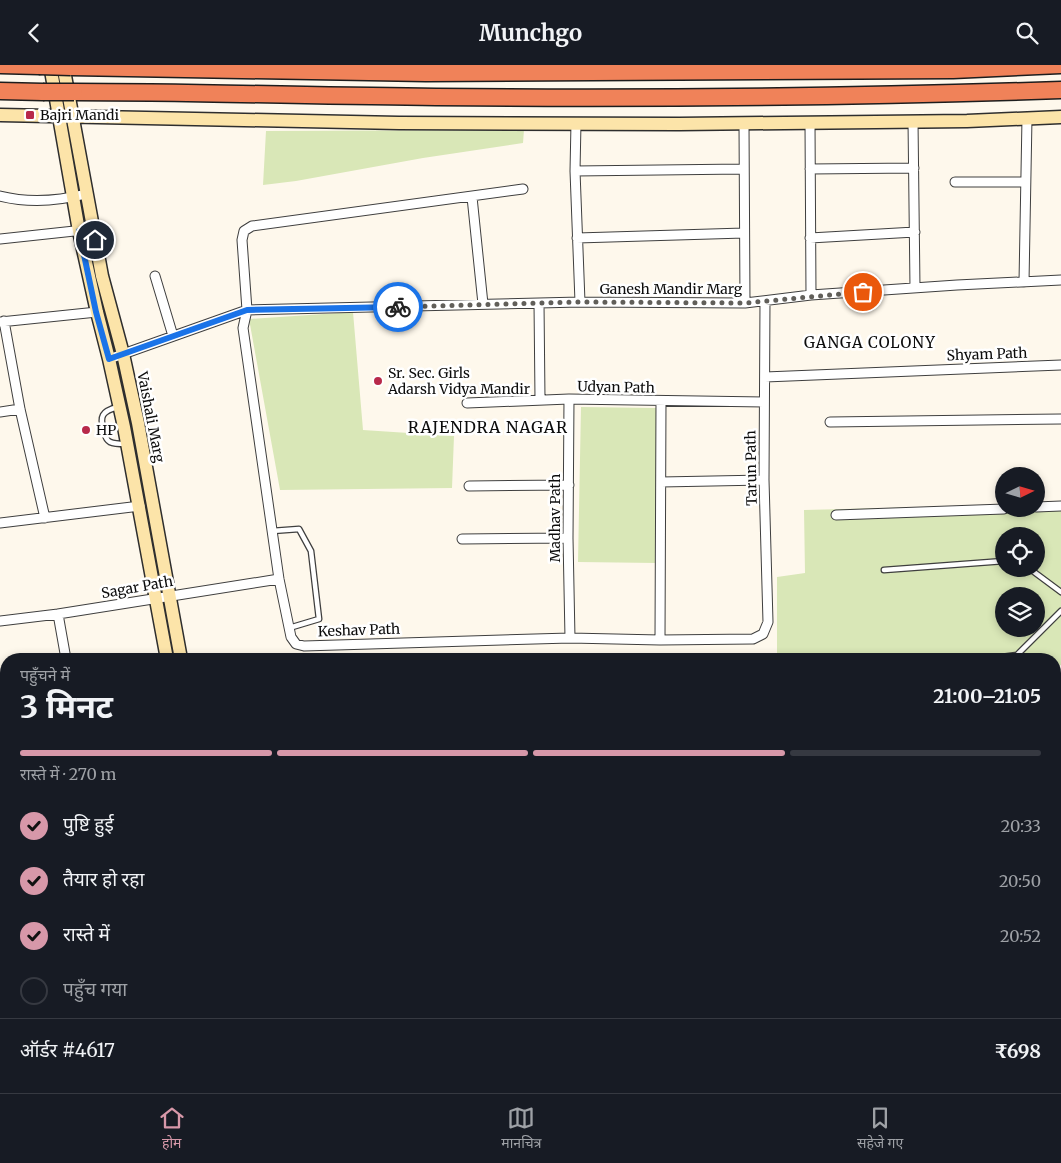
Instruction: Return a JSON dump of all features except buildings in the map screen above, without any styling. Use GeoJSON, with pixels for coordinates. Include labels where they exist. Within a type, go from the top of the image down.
{"type":"FeatureCollection","features":[{"type":"Feature","properties":{"kind":"highway"},"geometry":{"type":"LineString","coordinates":[[0,65],[445,73],[953,70],[1061,65]]}},
{"type":"Feature","properties":{"kind":"highway"},"geometry":{"type":"LineString","coordinates":[[0,91],[596,98],[948,94],[1061,90]]}},
{"type":"Feature","properties":{"kind":"street"},"geometry":{"type":"LineString","coordinates":[[44,66],[65,117]]}},
{"type":"Feature","properties":{"kind":"street","name":"Vaishali Marg"},"geometry":{"type":"LineString","coordinates":[[67,66],[65,117],[73,197],[96,312],[120,407],[166,653]]}},
{"type":"Feature","properties":{"kind":"street"},"geometry":{"type":"LineString","coordinates":[[0,115],[399,123],[744,124],[967,121],[1061,117]]}},
{"type":"Feature","properties":{"kind":"street","name":"Vaishali Marg"},"geometry":{"type":"LineString","coordinates":[[65,117],[86,194],[102,277],[123,354],[138,423],[180,653]]}},
{"type":"Feature","properties":{"kind":"street"},"geometry":{"type":"LineString","coordinates":[[1024,282],[1027,118]]}},
{"type":"Feature","properties":{"kind":"street"},"geometry":{"type":"LineString","coordinates":[[913,121],[915,288]]}},
{"type":"Feature","properties":{"kind":"street"},"geometry":{"type":"LineString","coordinates":[[576,123],[575,171],[580,302]]}},
{"type":"Feature","properties":{"kind":"street"},"geometry":{"type":"LineString","coordinates":[[810,123],[811,295]]}},
{"type":"Feature","properties":{"kind":"street"},"geometry":{"type":"LineString","coordinates":[[744,124],[745,303]]}},
{"type":"Feature","properties":{"kind":"street"},"geometry":{"type":"LineString","coordinates":[[810,169],[914,168]]}},
{"type":"Feature","properties":{"kind":"street"},"geometry":{"type":"LineString","coordinates":[[575,171],[743,169]]}},
{"type":"Feature","properties":{"kind":"street"},"geometry":{"type":"LineString","coordinates":[[955,182],[1025,182]]}},
{"type":"Feature","properties":{"kind":"street","name":"Keshav Path"},"geometry":{"type":"LineString","coordinates":[[523,189],[252,226],[244,231],[242,240],[247,310],[243,328],[279,579],[291,637],[296,644],[304,646],[570,638],[660,640],[753,639],[762,634]]}},
{"type":"Feature","properties":{"kind":"street"},"geometry":{"type":"LineString","coordinates":[[0,196],[11,199],[38,201],[86,194]]}},
{"type":"Feature","properties":{"kind":"street"},"geometry":{"type":"LineString","coordinates":[[472,197],[483,305]]}},
{"type":"Feature","properties":{"kind":"street"},"geometry":{"type":"LineString","coordinates":[[0,239],[93,229]]}},
{"type":"Feature","properties":{"kind":"street"},"geometry":{"type":"LineString","coordinates":[[810,238],[915,232]]}},
{"type":"Feature","properties":{"kind":"street"},"geometry":{"type":"LineString","coordinates":[[577,238],[744,233]]}},
{"type":"Feature","properties":{"kind":"street"},"geometry":{"type":"LineString","coordinates":[[155,275],[173,336]]}},
{"type":"Feature","properties":{"kind":"street","name":"Ganesh Mandir Marg"},"geometry":{"type":"LineString","coordinates":[[109,359],[247,310],[580,302],[745,303],[811,295],[1061,280]]}},
{"type":"Feature","properties":{"kind":"street","name":"Tarun Path"},"geometry":{"type":"LineString","coordinates":[[762,634],[768,622],[764,480],[765,301]]}},
{"type":"Feature","properties":{"kind":"street"},"geometry":{"type":"LineString","coordinates":[[539,303],[540,399]]}},
{"type":"Feature","properties":{"kind":"street"},"geometry":{"type":"LineString","coordinates":[[45,517],[2,322],[96,312]]}},
{"type":"Feature","properties":{"kind":"street","name":"Shyam Path"},"geometry":{"type":"LineString","coordinates":[[765,377],[1061,365]]}},
{"type":"Feature","properties":{"kind":"street","name":"Udyan Path"},"geometry":{"type":"LineString","coordinates":[[467,403],[540,399],[764,402]]}},
{"type":"Feature","properties":{"kind":"street","name":"Madhav Path"},"geometry":{"type":"LineString","coordinates":[[569,399],[568,538],[570,638]]}},
{"type":"Feature","properties":{"kind":"street"},"geometry":{"type":"LineString","coordinates":[[660,640],[661,401]]}},
{"type":"Feature","properties":{"kind":"street"},"geometry":{"type":"LineString","coordinates":[[0,412],[20,409]]}},
{"type":"Feature","properties":{"kind":"street"},"geometry":{"type":"LineString","coordinates":[[830,423],[1061,419]]}},
{"type":"Feature","properties":{"kind":"street"},"geometry":{"type":"LineString","coordinates":[[124,427],[138,423]]}},
{"type":"Feature","properties":{"kind":"street"},"geometry":{"type":"LineString","coordinates":[[661,482],[764,480]]}},
{"type":"Feature","properties":{"kind":"street"},"geometry":{"type":"LineString","coordinates":[[470,486],[569,485]]}},
{"type":"Feature","properties":{"kind":"street"},"geometry":{"type":"LineString","coordinates":[[0,523],[140,506]]}},
{"type":"Feature","properties":{"kind":"street"},"geometry":{"type":"LineString","coordinates":[[1045,507],[1061,507]]}},
{"type":"Feature","properties":{"kind":"street"},"geometry":{"type":"LineString","coordinates":[[836,515],[995,509]]}},
{"type":"Feature","properties":{"kind":"street"},"geometry":{"type":"LineString","coordinates":[[462,539],[568,538]]}},
{"type":"Feature","properties":{"kind":"street","name":"Sagar Path"},"geometry":{"type":"LineString","coordinates":[[0,621],[58,614],[279,579]]}},
{"type":"Feature","properties":{"kind":"street"},"geometry":{"type":"LineString","coordinates":[[58,614],[65,653]]}},
{"type":"Feature","properties":{"kind":"lane"},"geometry":{"type":"LineString","coordinates":[[120,407],[105,412],[101,423],[106,439],[111,443],[127,444]]}},
{"type":"Feature","properties":{"kind":"lane"},"geometry":{"type":"LineString","coordinates":[[272,531],[299,529],[311,551],[319,619],[289,628]]}},
{"type":"Feature","properties":{"kind":"lane"},"geometry":{"type":"LineString","coordinates":[[884,570],[995,562]]}},
{"type":"Feature","properties":{"kind":"lane"},"geometry":{"type":"LineString","coordinates":[[1041,577],[1061,592]]}},
{"type":"Feature","properties":{"kind":"lane"},"geometry":{"type":"LineString","coordinates":[[1019,653],[1061,611]]}},
{"type":"Feature","properties":{"kind":"green space"},"geometry":{"type":"Polygon","coordinates":[[[524,130],[523,143],[263,185],[266,131],[524,130]]]}},
{"type":"Feature","properties":{"kind":"green space"},"geometry":{"type":"Polygon","coordinates":[[[353,312],[363,430],[454,436],[452,488],[280,490],[249,319],[353,312]]]}},
{"type":"Feature","properties":{"kind":"green space"},"geometry":{"type":"Polygon","coordinates":[[[581,407],[656,408],[656,563],[578,562],[581,407]]]}},
{"type":"Feature","properties":{"kind":"green space"},"geometry":{"type":"Polygon","coordinates":[[[1061,503],[1061,653],[777,653],[777,577],[805,573],[804,510],[995,505],[995,517],[1045,517],[1045,507],[1061,503]]]}},
{"type":"Feature","properties":{"kind":"way so far"},"geometry":{"type":"LineString","coordinates":[[398,307],[580,302],[745,303],[811,295],[863,292]]}},
{"type":"Feature","properties":{"kind":"place","name":"Bajri Mandi"},"geometry":{"type":"Point","coordinates":[30,115]}},
{"type":"Feature","properties":{"kind":"place","name":"Sr. Sec. Girls Adarsh Vidya Mandir"},"geometry":{"type":"Point","coordinates":[378,381]}},
{"type":"Feature","properties":{"kind":"place","name":"HP"},"geometry":{"type":"Point","coordinates":[86,430]}},
{"type":"Feature","properties":{"kind":"district","name":"GANGA COLONY"},"geometry":{"type":"Point","coordinates":[870,342]}},
{"type":"Feature","properties":{"kind":"district","name":"RAJENDRA NAGAR"},"geometry":{"type":"Point","coordinates":[488,427]}},
{"type":"Feature","properties":{"kind":"route"},"geometry":{"type":"LineString","coordinates":[[95,240],[93,229],[79,231],[96,312],[109,359],[247,310],[398,307]]}}]}
